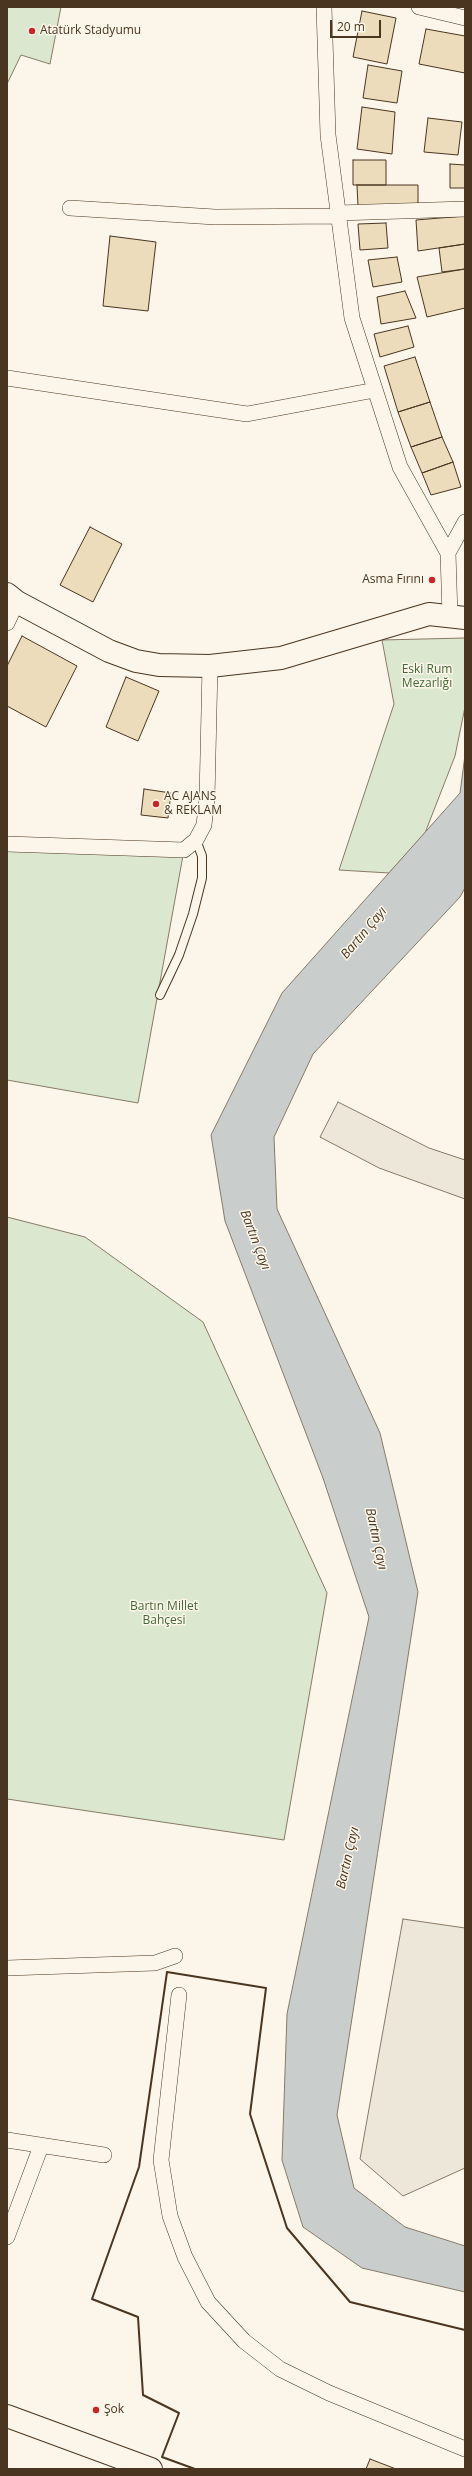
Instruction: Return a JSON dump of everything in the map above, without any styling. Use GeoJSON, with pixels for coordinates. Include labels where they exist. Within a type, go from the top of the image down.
{"type":"FeatureCollection","features":[{"type":"Feature","properties":{"kind":"main road"},"geometry":{"type":"LineString","coordinates":[[12,598],[108,651],[136,661],[159,664],[210,666],[281,658],[429,614],[458,617]]}},
{"type":"Feature","properties":{"kind":"main road"},"geometry":{"type":"LineString","coordinates":[[7,2416],[150,2469]]}},
{"type":"Feature","properties":{"kind":"street"},"geometry":{"type":"LineString","coordinates":[[324,7],[328,135],[352,318],[400,467],[448,553],[458,617]]}},
{"type":"Feature","properties":{"kind":"street"},"geometry":{"type":"LineString","coordinates":[[428,8],[465,18]]}},
{"type":"Feature","properties":{"kind":"street"},"geometry":{"type":"LineString","coordinates":[[70,208],[215,217],[338,216],[338,213],[465,209]]}},
{"type":"Feature","properties":{"kind":"street"},"geometry":{"type":"LineString","coordinates":[[8,377],[247,414],[375,390]]}},
{"type":"Feature","properties":{"kind":"street"},"geometry":{"type":"LineString","coordinates":[[448,553],[465,522]]}},
{"type":"Feature","properties":{"kind":"street"},"geometry":{"type":"LineString","coordinates":[[7,623],[12,598]]}},
{"type":"Feature","properties":{"kind":"street"},"geometry":{"type":"LineString","coordinates":[[7,844],[184,850],[196,840],[204,826],[207,798],[210,666]]}},
{"type":"Feature","properties":{"kind":"street"},"geometry":{"type":"LineString","coordinates":[[7,1968],[155,1963],[175,1956]]}},
{"type":"Feature","properties":{"kind":"street"},"geometry":{"type":"LineString","coordinates":[[179,1995],[161,2160],[170,2216],[185,2258],[208,2302],[244,2341],[280,2369],[329,2394],[465,2449]]}},
{"type":"Feature","properties":{"kind":"street"},"geometry":{"type":"LineString","coordinates":[[7,2140],[104,2155]]}},
{"type":"Feature","properties":{"kind":"street"},"geometry":{"type":"LineString","coordinates":[[7,2237],[40,2146]]}},
{"type":"Feature","properties":{"kind":"lane"},"geometry":{"type":"LineString","coordinates":[[160,996],[179,955],[193,914],[202,878],[202,856],[196,840]]}},
{"type":"Feature","properties":{"kind":"green space","name":"Atatürk Stadyumu"},"geometry":{"type":"Polygon","coordinates":[[[7,7],[61,7],[50,64],[21,55],[7,84],[7,7]]]}},
{"type":"Feature","properties":{"kind":"green space","name":"Eski Rum Mezarlığı"},"geometry":{"type":"Polygon","coordinates":[[[465,638],[465,707],[455,756],[425,833],[389,873],[339,870],[394,704],[382,640],[465,638]]]}},
{"type":"Feature","properties":{"kind":"green space"},"geometry":{"type":"Polygon","coordinates":[[[7,843],[184,850],[138,1103],[7,1080],[7,843]]]}},
{"type":"Feature","properties":{"kind":"green space","name":"Bartın Millet Bahçesi"},"geometry":{"type":"Polygon","coordinates":[[[7,1217],[85,1237],[203,1322],[327,1593],[284,1840],[7,1799],[7,1217]]]}},
{"type":"Feature","properties":{"kind":"shaded area"},"geometry":{"type":"Polygon","coordinates":[[[338,1102],[429,1148],[465,1160],[465,1199],[379,1168],[320,1137],[338,1102]]]}},
{"type":"Feature","properties":{"kind":"shaded area"},"geometry":{"type":"Polygon","coordinates":[[[403,1919],[465,1928],[465,2168],[403,2196],[360,2159],[403,1919]]]}},
{"type":"Feature","properties":{"kind":"water","name":"Bartın Çayı"},"geometry":{"type":"Polygon","coordinates":[[[465,755],[465,888],[460,897],[313,1054],[274,1137],[277,1209],[380,1433],[418,1592],[337,2115],[354,2188],[405,2227],[465,2246],[465,2292],[362,2268],[303,2227],[282,2160],[287,2014],[369,1617],[323,1478],[225,1221],[211,1135],[282,993],[460,793],[465,755]]]}},
{"type":"Feature","properties":{"kind":"building"},"geometry":{"type":"Polygon","coordinates":[[[362,11],[396,18],[387,64],[353,57],[362,11]]]}},
{"type":"Feature","properties":{"kind":"building"},"geometry":{"type":"Polygon","coordinates":[[[426,29],[465,36],[465,73],[419,64],[426,29]]]}},
{"type":"Feature","properties":{"kind":"building"},"geometry":{"type":"Polygon","coordinates":[[[368,65],[402,71],[397,103],[363,98],[368,65]]]}},
{"type":"Feature","properties":{"kind":"building"},"geometry":{"type":"Polygon","coordinates":[[[362,107],[395,112],[392,154],[357,149],[362,107]]]}},
{"type":"Feature","properties":{"kind":"building"},"geometry":{"type":"Polygon","coordinates":[[[428,118],[462,122],[458,155],[424,152],[428,118]]]}},
{"type":"Feature","properties":{"kind":"building"},"geometry":{"type":"Polygon","coordinates":[[[353,160],[386,160],[386,185],[353,185],[353,160]]]}},
{"type":"Feature","properties":{"kind":"building"},"geometry":{"type":"Polygon","coordinates":[[[450,164],[465,165],[465,188],[450,188],[450,164]]]}},
{"type":"Feature","properties":{"kind":"building"},"geometry":{"type":"Polygon","coordinates":[[[357,185],[418,185],[418,205],[358,206],[357,185]]]}},
{"type":"Feature","properties":{"kind":"building"},"geometry":{"type":"Polygon","coordinates":[[[465,216],[465,244],[418,251],[416,220],[465,216]]]}},
{"type":"Feature","properties":{"kind":"building"},"geometry":{"type":"Polygon","coordinates":[[[386,223],[388,248],[360,250],[358,224],[386,223]]]}},
{"type":"Feature","properties":{"kind":"building"},"geometry":{"type":"Polygon","coordinates":[[[110,236],[156,242],[148,311],[103,306],[110,236]]]}},
{"type":"Feature","properties":{"kind":"building"},"geometry":{"type":"Polygon","coordinates":[[[465,244],[465,269],[442,272],[439,248],[465,244]]]}},
{"type":"Feature","properties":{"kind":"building"},"geometry":{"type":"Polygon","coordinates":[[[397,257],[402,282],[373,287],[368,260],[397,257]]]}},
{"type":"Feature","properties":{"kind":"building"},"geometry":{"type":"Polygon","coordinates":[[[465,269],[465,308],[427,317],[417,277],[465,269]]]}},
{"type":"Feature","properties":{"kind":"building"},"geometry":{"type":"Polygon","coordinates":[[[405,291],[416,318],[381,324],[377,297],[405,291]]]}},
{"type":"Feature","properties":{"kind":"building"},"geometry":{"type":"Polygon","coordinates":[[[408,326],[414,347],[380,357],[374,334],[408,326]]]}},
{"type":"Feature","properties":{"kind":"building"},"geometry":{"type":"Polygon","coordinates":[[[415,357],[430,402],[398,412],[384,366],[415,357]]]}},
{"type":"Feature","properties":{"kind":"building"},"geometry":{"type":"Polygon","coordinates":[[[430,402],[442,437],[411,447],[398,412],[430,402]]]}},
{"type":"Feature","properties":{"kind":"building"},"geometry":{"type":"Polygon","coordinates":[[[442,437],[453,462],[422,473],[411,447],[442,437]]]}},
{"type":"Feature","properties":{"kind":"building"},"geometry":{"type":"Polygon","coordinates":[[[453,462],[461,487],[431,495],[422,473],[453,462]]]}},
{"type":"Feature","properties":{"kind":"building"},"geometry":{"type":"Polygon","coordinates":[[[90,527],[122,544],[93,602],[60,585],[90,527]]]}},
{"type":"Feature","properties":{"kind":"building"},"geometry":{"type":"Polygon","coordinates":[[[22,636],[77,666],[46,727],[7,706],[7,666],[22,636]]]}},
{"type":"Feature","properties":{"kind":"building"},"geometry":{"type":"Polygon","coordinates":[[[126,677],[159,691],[138,741],[106,727],[126,677]]]}},
{"type":"Feature","properties":{"kind":"building","name":"AC AJANS & REKLAM"},"geometry":{"type":"Polygon","coordinates":[[[144,789],[171,793],[168,818],[141,815],[144,789]]]}},
{"type":"Feature","properties":{"kind":"building"},"geometry":{"type":"Polygon","coordinates":[[[370,2459],[396,2469],[366,2469],[370,2459]]]}},
{"type":"Feature","properties":{"kind":"wall"},"geometry":{"type":"LineString","coordinates":[[195,2469],[162,2457],[179,2413],[143,2395],[138,2317],[92,2299],[139,2167],[167,1972],[266,1988],[250,2114],[287,2228],[350,2302],[465,2330]]}},
{"type":"Feature","properties":{"kind":"place","name":"Atatürk Stadyumu"},"geometry":{"type":"Point","coordinates":[32,31]}},
{"type":"Feature","properties":{"kind":"place","name":"Asma Fırını"},"geometry":{"type":"Point","coordinates":[432,580]}},
{"type":"Feature","properties":{"kind":"place","name":"AC AJANS & REKLAM"},"geometry":{"type":"Point","coordinates":[156,804]}},
{"type":"Feature","properties":{"kind":"place","name":"Şok"},"geometry":{"type":"Point","coordinates":[96,2410]}}]}
